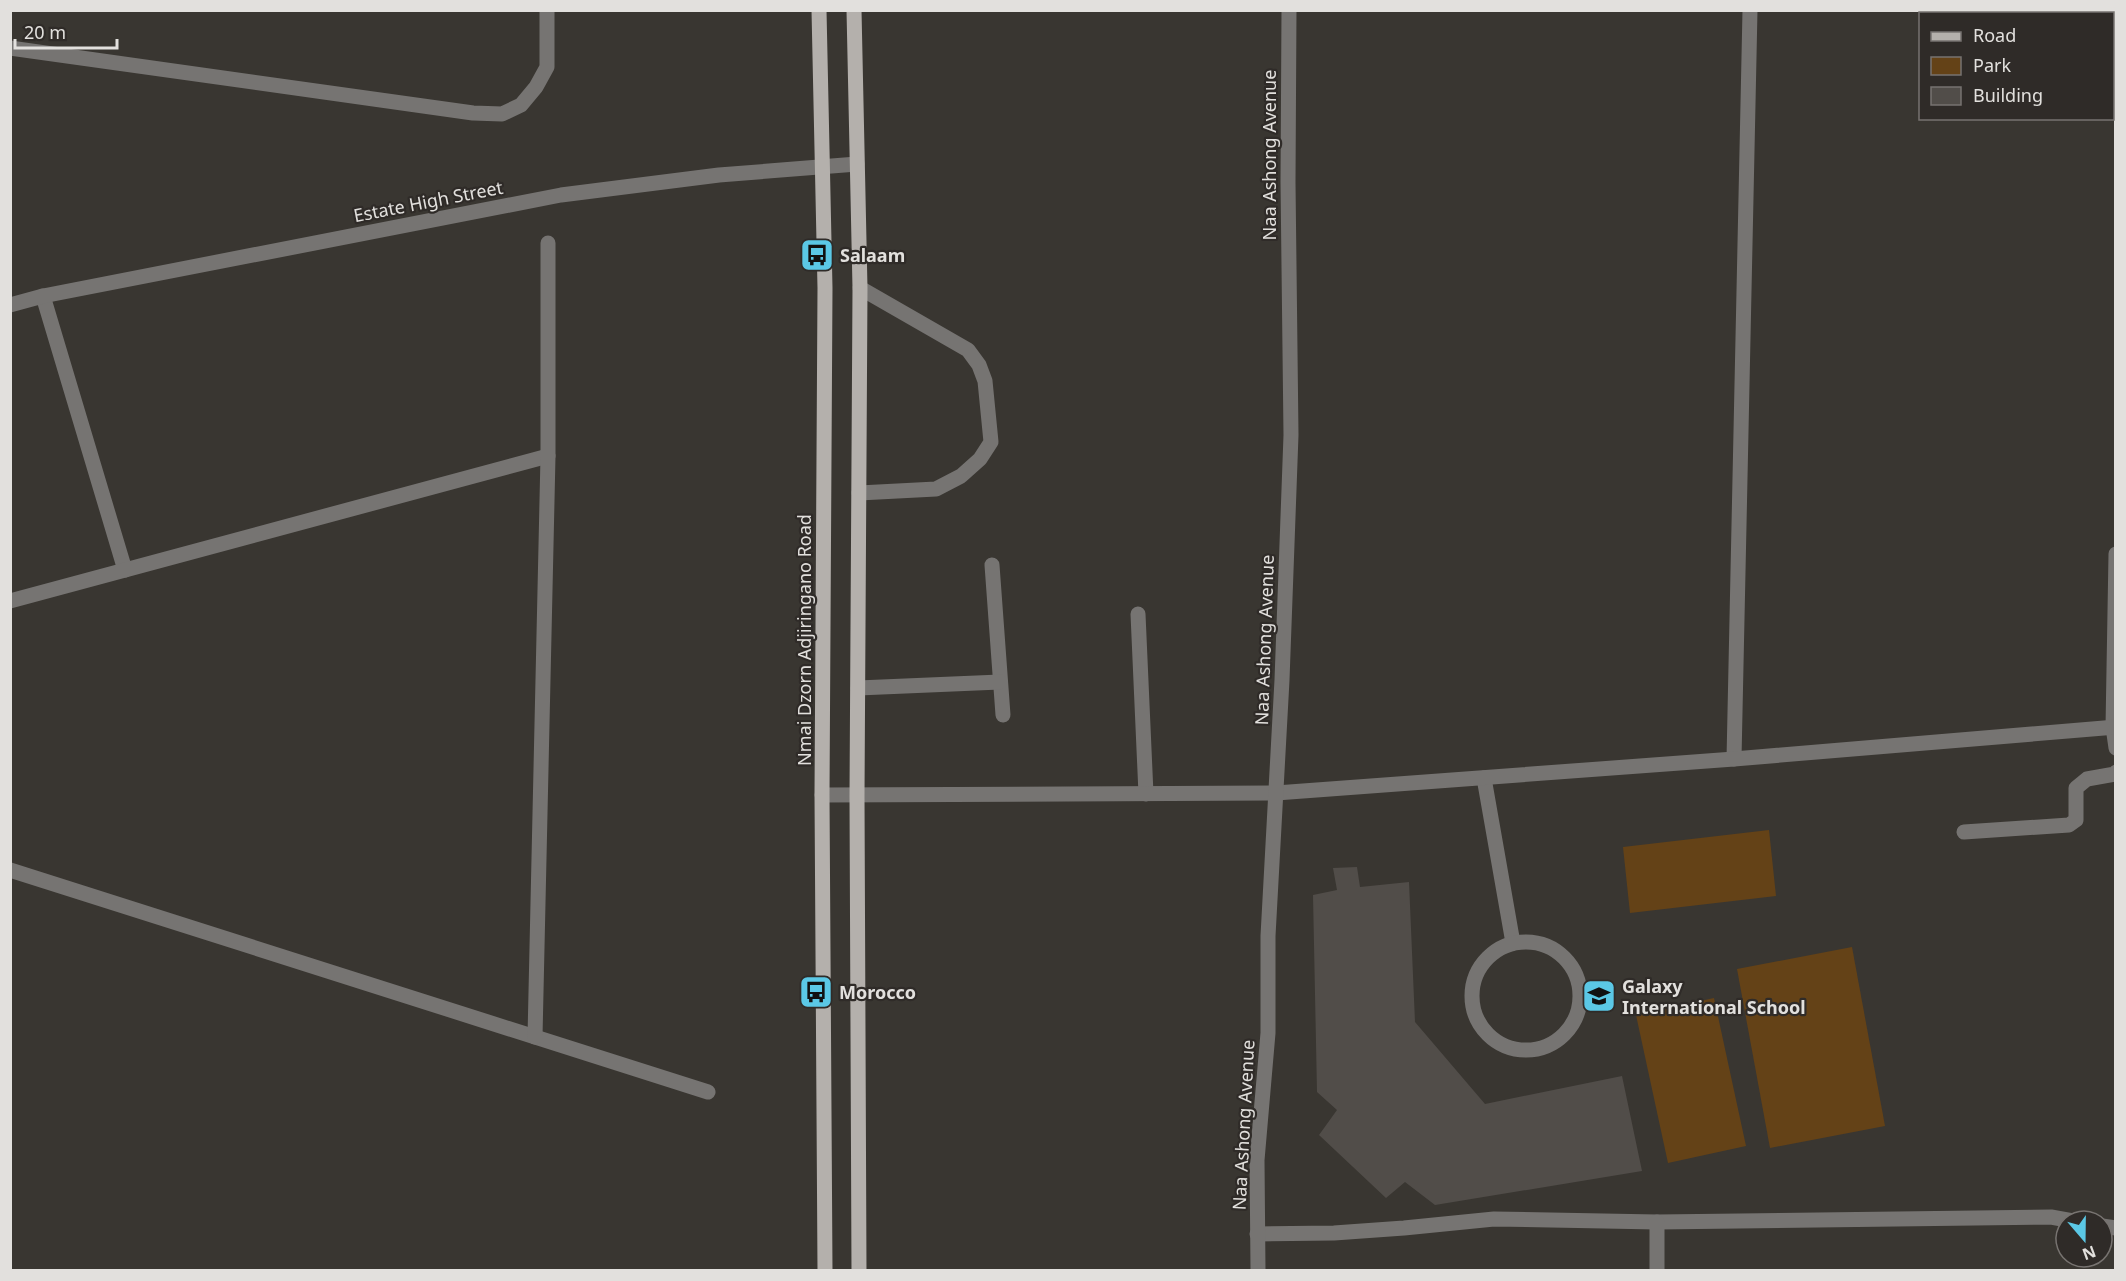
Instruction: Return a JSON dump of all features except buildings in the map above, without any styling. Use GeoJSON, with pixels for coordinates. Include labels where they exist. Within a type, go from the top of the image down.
{"type":"FeatureCollection","features":[{"type":"Feature","properties":{"kind":"main road","name":"Nmai Dzorn Adjiringano Road"},"geometry":{"type":"LineString","coordinates":[[819,10],[825,288],[822,795],[825,1270]]}},
{"type":"Feature","properties":{"kind":"main road"},"geometry":{"type":"LineString","coordinates":[[854,10],[860,288],[857,796],[859,1270]]}},
{"type":"Feature","properties":{"kind":"street"},"geometry":{"type":"LineString","coordinates":[[10,48],[473,113],[502,114],[521,105],[536,87],[547,67],[547,10]]}},
{"type":"Feature","properties":{"kind":"street","name":"Naa Ashong Avenue"},"geometry":{"type":"LineString","coordinates":[[1258,1270],[1257,1160],[1268,1033],[1268,936],[1291,435],[1288,182],[1289,10]]}},
{"type":"Feature","properties":{"kind":"street"},"geometry":{"type":"LineString","coordinates":[[1734,759],[1750,10]]}},
{"type":"Feature","properties":{"kind":"street","name":"Estate High Street"},"geometry":{"type":"LineString","coordinates":[[10,305],[43,296],[561,195],[719,175],[856,164]]}},
{"type":"Feature","properties":{"kind":"street"},"geometry":{"type":"LineString","coordinates":[[535,1036],[548,456],[548,243]]}},
{"type":"Feature","properties":{"kind":"street"},"geometry":{"type":"LineString","coordinates":[[859,493],[936,489],[961,476],[974,465],[991,442],[985,381],[979,365],[968,350],[860,288]]}},
{"type":"Feature","properties":{"kind":"street"},"geometry":{"type":"LineString","coordinates":[[43,296],[125,570]]}},
{"type":"Feature","properties":{"kind":"street"},"geometry":{"type":"LineString","coordinates":[[10,601],[548,456]]}},
{"type":"Feature","properties":{"kind":"street"},"geometry":{"type":"LineString","coordinates":[[2115,554],[2115,748]]}},
{"type":"Feature","properties":{"kind":"street"},"geometry":{"type":"LineString","coordinates":[[992,565],[1003,715]]}},
{"type":"Feature","properties":{"kind":"street"},"geometry":{"type":"LineString","coordinates":[[1138,614],[1146,794]]}},
{"type":"Feature","properties":{"kind":"street"},"geometry":{"type":"LineString","coordinates":[[858,688],[1000,682]]}},
{"type":"Feature","properties":{"kind":"street"},"geometry":{"type":"LineString","coordinates":[[822,795],[1276,793],[1734,759],[2114,727]]}},
{"type":"Feature","properties":{"kind":"street"},"geometry":{"type":"LineString","coordinates":[[1964,832],[2069,825],[2076,820],[2076,788],[2087,779],[2115,774],[2115,772]]}},
{"type":"Feature","properties":{"kind":"street"},"geometry":{"type":"LineString","coordinates":[[1484,778],[1513,943]]}},
{"type":"Feature","properties":{"kind":"street"},"geometry":{"type":"LineString","coordinates":[[10,870],[708,1092]]}},
{"type":"Feature","properties":{"kind":"street"},"geometry":{"type":"LineString","coordinates":[[1530,942],[1546,946],[1572,967],[1578,983],[1580,999],[1576,1016],[1567,1030],[1554,1041],[1539,1048],[1522,1050],[1505,1046],[1491,1037],[1480,1025],[1473,1009],[1472,992],[1476,976],[1484,962],[1497,950],[1513,943],[1530,942]]}},
{"type":"Feature","properties":{"kind":"street"},"geometry":{"type":"LineString","coordinates":[[1257,1234],[1334,1233],[1494,1219],[1657,1222],[2054,1218]]}},
{"type":"Feature","properties":{"kind":"street"},"geometry":{"type":"LineString","coordinates":[[1657,1222],[1657,1270]]}},
{"type":"Feature","properties":{"kind":"green space"},"geometry":{"type":"Polygon","coordinates":[[[1769,830],[1776,896],[1630,913],[1623,847],[1769,830]]]}},
{"type":"Feature","properties":{"kind":"green space"},"geometry":{"type":"Polygon","coordinates":[[[1852,947],[1885,1126],[1770,1148],[1737,969],[1852,947]]]}},
{"type":"Feature","properties":{"kind":"green space"},"geometry":{"type":"Polygon","coordinates":[[[1714,998],[1746,1146],[1668,1163],[1636,1015],[1714,998]]]}},
{"type":"Feature","properties":{"kind":"place","name":"Salaam"},"geometry":{"type":"Point","coordinates":[817,255]}},
{"type":"Feature","properties":{"kind":"place","name":"Morocco"},"geometry":{"type":"Point","coordinates":[816,992]}},
{"type":"Feature","properties":{"kind":"place","name":"Galaxy International School"},"geometry":{"type":"Point","coordinates":[1599,996]}}]}
